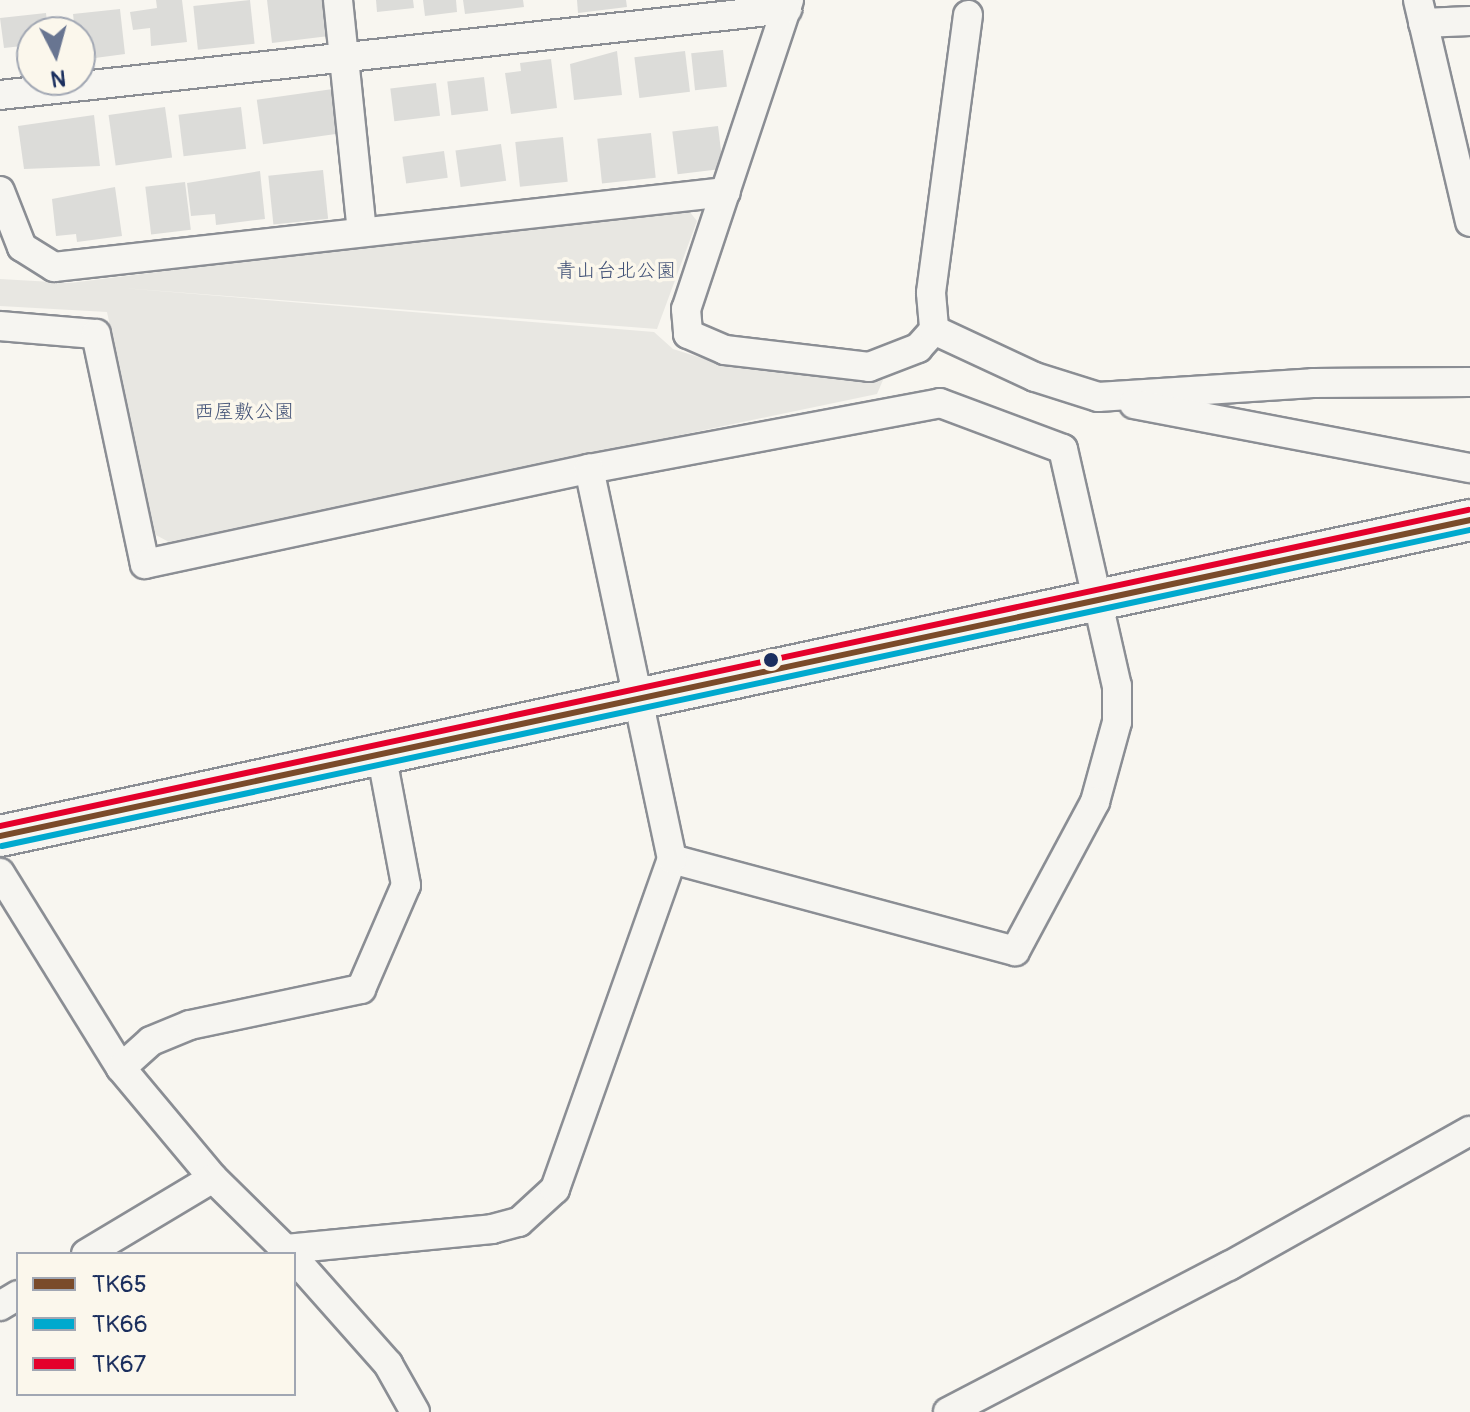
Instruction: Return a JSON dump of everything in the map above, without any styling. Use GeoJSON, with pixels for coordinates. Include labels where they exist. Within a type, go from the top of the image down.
{"type":"FeatureCollection","features":[{"type":"Feature","properties":{"kind":"street"},"geometry":{"type":"LineString","coordinates":[[338,0],[362,232]]}},
{"type":"Feature","properties":{"kind":"street"},"geometry":{"type":"LineString","coordinates":[[0,95],[788,5],[686,309],[688,334],[725,350],[869,367],[918,348],[934,330],[931,293],[968,15]]}},
{"type":"Feature","properties":{"kind":"street"},"geometry":{"type":"LineString","coordinates":[[1470,21],[1420,12],[1470,222]]}},
{"type":"Feature","properties":{"kind":"street"},"geometry":{"type":"LineString","coordinates":[[0,191],[22,247],[54,267],[726,192]]}},
{"type":"Feature","properties":{"kind":"street"},"geometry":{"type":"LineString","coordinates":[[0,326],[96,334],[145,564],[589,469],[940,403],[1063,449],[1117,686],[1111,749],[1095,802],[1015,951],[672,859]]}},
{"type":"Feature","properties":{"kind":"street"},"geometry":{"type":"LineString","coordinates":[[934,330],[1035,377],[1098,397],[1470,468]]}},
{"type":"Feature","properties":{"kind":"street"},"geometry":{"type":"LineString","coordinates":[[1098,397],[1313,383],[1470,382]]}},
{"type":"Feature","properties":{"kind":"street"},"geometry":{"type":"LineString","coordinates":[[296,1253],[492,1229],[519,1222],[555,1189],[672,859],[589,469]]}},
{"type":"Feature","properties":{"kind":"street"},"geometry":{"type":"LineString","coordinates":[[0,836],[1470,520]]}},
{"type":"Feature","properties":{"kind":"street"},"geometry":{"type":"LineString","coordinates":[[121,1068],[151,1041],[190,1025],[361,989],[406,885],[381,753]]}},
{"type":"Feature","properties":{"kind":"street"},"geometry":{"type":"LineString","coordinates":[[0,873],[121,1068],[213,1178],[288,1252]]}},
{"type":"Feature","properties":{"kind":"street"},"geometry":{"type":"LineString","coordinates":[[948,1412],[1229,1266],[1470,1131]]}},
{"type":"Feature","properties":{"kind":"street"},"geometry":{"type":"LineString","coordinates":[[89,1252],[213,1178]]}},
{"type":"Feature","properties":{"kind":"street"},"geometry":{"type":"LineString","coordinates":[[296,1261],[388,1364],[415,1412]]}},
{"type":"Feature","properties":{"kind":"green space","name":"西屋敷公園"},"geometry":{"type":"Polygon","coordinates":[[[685,206],[697,221],[657,329],[122,288],[654,332],[673,349],[714,362],[883,380],[877,394],[169,542],[154,534],[107,312],[0,306],[0,279],[70,283],[685,206]]]}},
{"type":"Feature","properties":{"kind":"building"},"geometry":{"type":"Polygon","coordinates":[[[156,0],[182,0],[187,42],[151,46],[150,28],[133,30],[130,12],[157,8],[156,0]]]}},
{"type":"Feature","properties":{"kind":"building"},"geometry":{"type":"Polygon","coordinates":[[[250,0],[255,44],[198,50],[193,6],[250,0]]]}},
{"type":"Feature","properties":{"kind":"building"},"geometry":{"type":"Polygon","coordinates":[[[267,0],[325,0],[329,36],[272,43],[267,0]]]}},
{"type":"Feature","properties":{"kind":"building"},"geometry":{"type":"Polygon","coordinates":[[[376,0],[413,0],[414,8],[377,12],[376,0]]]}},
{"type":"Feature","properties":{"kind":"building"},"geometry":{"type":"Polygon","coordinates":[[[423,0],[456,0],[457,12],[425,16],[423,0]]]}},
{"type":"Feature","properties":{"kind":"building"},"geometry":{"type":"Polygon","coordinates":[[[463,0],[523,0],[524,7],[465,14],[463,0]]]}},
{"type":"Feature","properties":{"kind":"building"},"geometry":{"type":"Polygon","coordinates":[[[577,0],[626,0],[627,7],[578,13],[577,0]]]}},
{"type":"Feature","properties":{"kind":"building"},"geometry":{"type":"Polygon","coordinates":[[[120,9],[125,54],[96,58],[96,16],[73,14],[120,9]]]}},
{"type":"Feature","properties":{"kind":"building"},"geometry":{"type":"Polygon","coordinates":[[[46,13],[46,16],[18,16],[46,13]]]}},
{"type":"Feature","properties":{"kind":"building"},"geometry":{"type":"Polygon","coordinates":[[[16,16],[16,47],[4,48],[0,18],[16,16]]]}},
{"type":"Feature","properties":{"kind":"building"},"geometry":{"type":"Polygon","coordinates":[[[723,50],[727,87],[695,90],[691,53],[723,50]]]}},
{"type":"Feature","properties":{"kind":"building"},"geometry":{"type":"Polygon","coordinates":[[[617,51],[622,95],[574,100],[570,64],[617,51]]]}},
{"type":"Feature","properties":{"kind":"building"},"geometry":{"type":"Polygon","coordinates":[[[685,51],[690,92],[639,98],[634,57],[685,51]]]}},
{"type":"Feature","properties":{"kind":"building"},"geometry":{"type":"Polygon","coordinates":[[[551,59],[557,108],[511,114],[505,73],[521,71],[520,63],[551,59]]]}},
{"type":"Feature","properties":{"kind":"building"},"geometry":{"type":"Polygon","coordinates":[[[484,77],[488,111],[451,115],[447,82],[484,77]]]}},
{"type":"Feature","properties":{"kind":"building"},"geometry":{"type":"Polygon","coordinates":[[[436,83],[440,116],[394,121],[390,89],[436,83]]]}},
{"type":"Feature","properties":{"kind":"building"},"geometry":{"type":"Polygon","coordinates":[[[333,89],[339,134],[263,144],[257,100],[333,89]]]}},
{"type":"Feature","properties":{"kind":"building"},"geometry":{"type":"Polygon","coordinates":[[[165,107],[172,158],[116,165],[109,115],[165,107]]]}},
{"type":"Feature","properties":{"kind":"building"},"geometry":{"type":"Polygon","coordinates":[[[241,107],[246,149],[184,156],[178,115],[241,107]]]}},
{"type":"Feature","properties":{"kind":"building"},"geometry":{"type":"Polygon","coordinates":[[[94,115],[100,166],[24,169],[18,126],[94,115]]]}},
{"type":"Feature","properties":{"kind":"building"},"geometry":{"type":"Polygon","coordinates":[[[718,126],[723,169],[678,174],[672,132],[718,126]]]}},
{"type":"Feature","properties":{"kind":"building"},"geometry":{"type":"Polygon","coordinates":[[[651,133],[656,178],[602,183],[597,139],[651,133]]]}},
{"type":"Feature","properties":{"kind":"building"},"geometry":{"type":"Polygon","coordinates":[[[563,137],[568,182],[520,187],[515,142],[563,137]]]}},
{"type":"Feature","properties":{"kind":"building"},"geometry":{"type":"Polygon","coordinates":[[[501,144],[506,181],[461,187],[455,150],[501,144]]]}},
{"type":"Feature","properties":{"kind":"building"},"geometry":{"type":"Polygon","coordinates":[[[444,151],[448,178],[406,184],[402,157],[444,151]]]}},
{"type":"Feature","properties":{"kind":"building"},"geometry":{"type":"Polygon","coordinates":[[[323,170],[328,219],[273,224],[268,176],[323,170]]]}},
{"type":"Feature","properties":{"kind":"building"},"geometry":{"type":"Polygon","coordinates":[[[260,171],[265,219],[216,225],[215,214],[191,216],[187,183],[260,171]]]}},
{"type":"Feature","properties":{"kind":"building"},"geometry":{"type":"Polygon","coordinates":[[[185,182],[191,230],[151,235],[145,187],[185,182]]]}},
{"type":"Feature","properties":{"kind":"building"},"geometry":{"type":"Polygon","coordinates":[[[115,187],[122,236],[77,242],[76,234],[56,236],[52,199],[115,187]]]}},
{"type":"Feature","properties":{"kind":"transit line","name":"TK67"},"geometry":{"type":"LineString","coordinates":[[0,826],[1468,510]]}},
{"type":"Feature","properties":{"kind":"transit line","name":"TK65"},"geometry":{"type":"LineString","coordinates":[[0,836],[1470,520]]}},
{"type":"Feature","properties":{"kind":"transit line","name":"TK66"},"geometry":{"type":"LineString","coordinates":[[2,846],[1470,530]]}},
{"type":"Feature","properties":{"kind":"park label","name":"青山台北公園"},"geometry":{"type":"Point","coordinates":[616,270]}}]}
